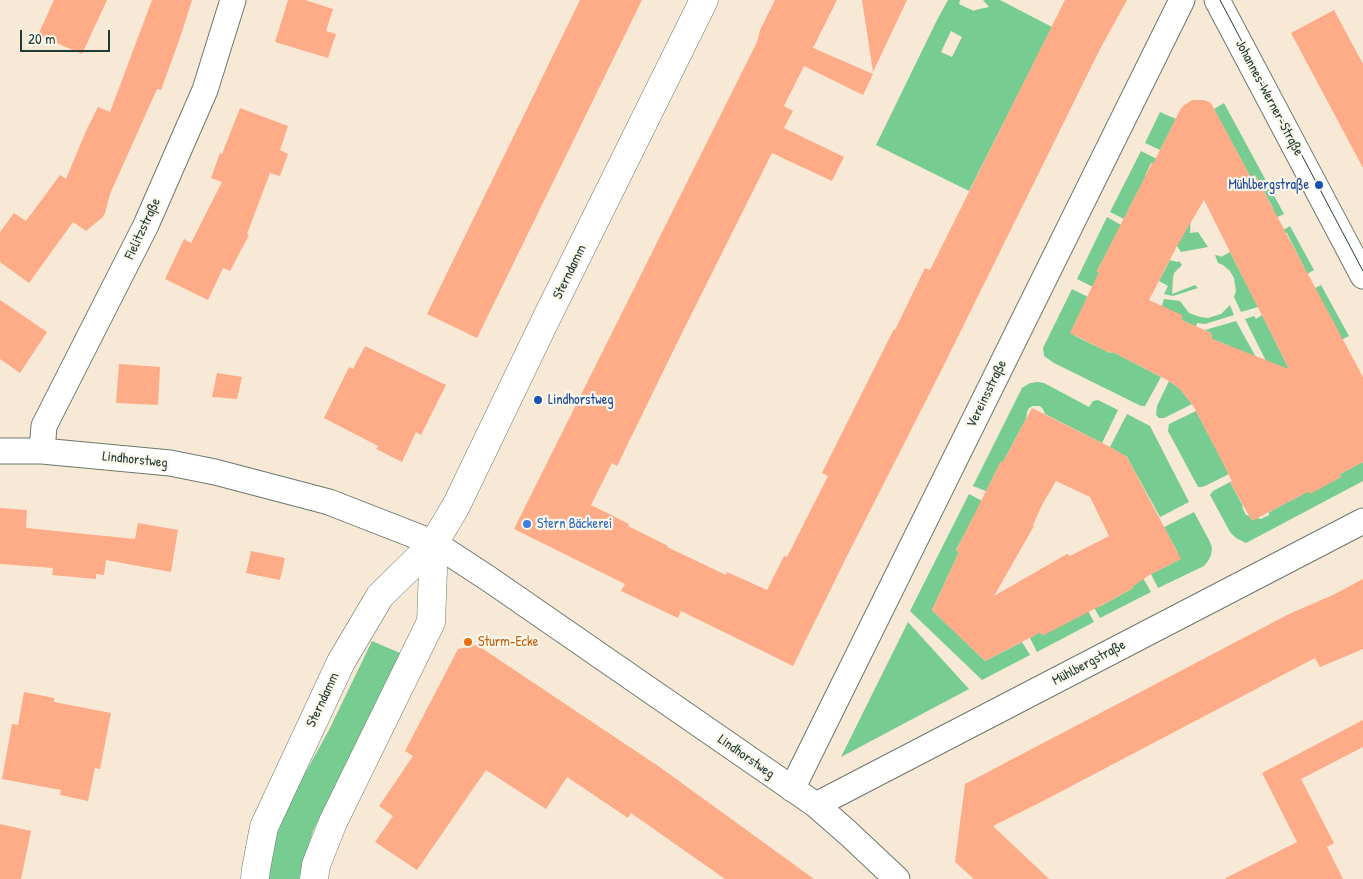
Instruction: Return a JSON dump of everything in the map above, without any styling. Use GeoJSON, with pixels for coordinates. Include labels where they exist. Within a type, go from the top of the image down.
{"type":"FeatureCollection","features":[{"type":"Feature","properties":{"kind":"street","name":"Fielitzstraße"},"geometry":{"type":"LineString","coordinates":[[42,451],[44,426],[146,225],[205,90],[233,0]]}},
{"type":"Feature","properties":{"kind":"street","name":"Sterndamm"},"geometry":{"type":"LineString","coordinates":[[255,879],[264,827],[341,662],[380,596],[434,543],[460,497],[704,0]]}},
{"type":"Feature","properties":{"kind":"street","name":"Vereinsstraße"},"geometry":{"type":"LineString","coordinates":[[792,789],[1182,0]]}},
{"type":"Feature","properties":{"kind":"street","name":"Johannes-Werner-Straße"},"geometry":{"type":"LineString","coordinates":[[1216,0],[1363,276]]}},
{"type":"Feature","properties":{"kind":"street","name":"Lindhorstweg"},"geometry":{"type":"LineString","coordinates":[[0,451],[42,451],[170,463],[215,472],[329,502],[434,543],[816,805],[897,879]]}},
{"type":"Feature","properties":{"kind":"street","name":"Mühlbergstraße"},"geometry":{"type":"LineString","coordinates":[[816,805],[1363,521]]}},
{"type":"Feature","properties":{"kind":"street","name":"Sterndamm"},"geometry":{"type":"LineString","coordinates":[[314,879],[316,865],[333,822],[431,622],[434,543]]}},
{"type":"Feature","properties":{"kind":"green space"},"geometry":{"type":"Polygon","coordinates":[[[948,0],[960,0],[959,4],[974,11],[989,7],[983,0],[1000,0],[1052,27],[969,191],[876,145],[948,0]],[[951,31],[941,52],[952,57],[962,37],[951,31]]]}},
{"type":"Feature","properties":{"kind":"green space"},"geometry":{"type":"Polygon","coordinates":[[[1224,103],[1284,214],[1273,219],[1273,208],[1255,175],[1251,178],[1214,109],[1224,103]]]}},
{"type":"Feature","properties":{"kind":"green space"},"geometry":{"type":"Polygon","coordinates":[[[1160,112],[1176,119],[1160,150],[1145,143],[1160,112]]]}},
{"type":"Feature","properties":{"kind":"green space"},"geometry":{"type":"Polygon","coordinates":[[[1141,151],[1157,159],[1153,164],[1151,163],[1145,176],[1147,178],[1129,208],[1131,210],[1126,220],[1110,212],[1141,151]]]}},
{"type":"Feature","properties":{"kind":"green space"},"geometry":{"type":"Polygon","coordinates":[[[1191,212],[1190,233],[1198,232],[1208,247],[1181,252],[1177,246],[1191,212]]]}},
{"type":"Feature","properties":{"kind":"green space"},"geometry":{"type":"Polygon","coordinates":[[[1107,217],[1121,225],[1097,271],[1100,273],[1093,287],[1077,279],[1107,217]]]}},
{"type":"Feature","properties":{"kind":"green space"},"geometry":{"type":"Polygon","coordinates":[[[1290,226],[1314,270],[1304,276],[1304,267],[1287,233],[1280,232],[1290,226]]]}},
{"type":"Feature","properties":{"kind":"green space"},"geometry":{"type":"Polygon","coordinates":[[[1230,252],[1258,307],[1241,312],[1234,297],[1236,291],[1234,278],[1230,271],[1218,263],[1215,255],[1221,257],[1230,252]]]}},
{"type":"Feature","properties":{"kind":"green space"},"geometry":{"type":"Polygon","coordinates":[[[1170,260],[1179,261],[1182,265],[1174,273],[1172,294],[1195,285],[1198,288],[1173,296],[1164,294],[1168,286],[1159,281],[1170,260]]]}},
{"type":"Feature","properties":{"kind":"green space"},"geometry":{"type":"Polygon","coordinates":[[[1321,285],[1349,336],[1339,341],[1311,290],[1321,285]]]}},
{"type":"Feature","properties":{"kind":"green space"},"geometry":{"type":"Polygon","coordinates":[[[1072,289],[1088,297],[1073,327],[1075,336],[1110,353],[1113,352],[1161,377],[1145,406],[1141,406],[1054,363],[1044,356],[1043,348],[1072,289]]]}},
{"type":"Feature","properties":{"kind":"green space"},"geometry":{"type":"Polygon","coordinates":[[[1164,299],[1180,301],[1189,313],[1200,317],[1208,318],[1221,314],[1230,305],[1234,315],[1205,324],[1197,323],[1196,327],[1161,309],[1164,299]]]}},
{"type":"Feature","properties":{"kind":"green space"},"geometry":{"type":"Polygon","coordinates":[[[1262,315],[1289,369],[1274,377],[1245,319],[1254,316],[1256,319],[1262,315]]]}},
{"type":"Feature","properties":{"kind":"green space"},"geometry":{"type":"Polygon","coordinates":[[[1236,321],[1268,379],[1249,384],[1230,346],[1212,339],[1211,333],[1205,330],[1236,321]]]}},
{"type":"Feature","properties":{"kind":"green space"},"geometry":{"type":"Polygon","coordinates":[[[1169,381],[1180,389],[1192,404],[1164,418],[1159,418],[1156,415],[1157,406],[1169,381]]]}},
{"type":"Feature","properties":{"kind":"green space"},"geometry":{"type":"Polygon","coordinates":[[[1030,383],[1044,383],[1089,407],[1093,401],[1098,400],[1118,410],[1102,443],[1045,414],[1040,406],[1033,406],[1029,408],[1026,419],[986,491],[973,486],[1022,388],[1030,383]]]}},
{"type":"Feature","properties":{"kind":"green space"},"geometry":{"type":"Polygon","coordinates":[[[1196,411],[1229,474],[1201,487],[1198,487],[1168,431],[1169,424],[1196,411]]]}},
{"type":"Feature","properties":{"kind":"green space"},"geometry":{"type":"Polygon","coordinates":[[[1127,414],[1150,426],[1189,502],[1160,517],[1127,457],[1110,447],[1127,414]]]}},
{"type":"Feature","properties":{"kind":"green space"},"geometry":{"type":"Polygon","coordinates":[[[1363,462],[1363,481],[1246,543],[1236,538],[1230,532],[1210,495],[1213,491],[1230,482],[1246,515],[1261,519],[1269,515],[1269,512],[1309,491],[1310,493],[1341,477],[1340,474],[1363,462]]]}},
{"type":"Feature","properties":{"kind":"green space"},"geometry":{"type":"Polygon","coordinates":[[[969,494],[984,502],[956,550],[959,552],[932,610],[985,661],[1022,642],[1030,655],[982,680],[910,611],[969,494]]]}},
{"type":"Feature","properties":{"kind":"green space"},"geometry":{"type":"Polygon","coordinates":[[[1194,512],[1210,542],[1212,548],[1211,555],[1204,566],[1158,588],[1151,574],[1173,563],[1177,560],[1178,555],[1164,527],[1194,512]]]}},
{"type":"Feature","properties":{"kind":"green space"},"geometry":{"type":"Polygon","coordinates":[[[1143,578],[1151,592],[1100,618],[1093,606],[1101,606],[1133,588],[1131,584],[1143,578]]]}},
{"type":"Feature","properties":{"kind":"green space"},"geometry":{"type":"Polygon","coordinates":[[[1087,609],[1094,622],[1037,652],[1030,638],[1040,632],[1042,635],[1087,609]]]}},
{"type":"Feature","properties":{"kind":"green space"},"geometry":{"type":"Polygon","coordinates":[[[908,622],[969,689],[841,757],[908,622]]]}},
{"type":"Feature","properties":{"kind":"green space"},"geometry":{"type":"Polygon","coordinates":[[[372,641],[400,653],[313,831],[299,879],[267,879],[270,844],[283,813],[329,730],[372,641]]]}},
{"type":"Feature","properties":{"kind":"building"},"geometry":{"type":"Polygon","coordinates":[[[54,0],[107,0],[82,54],[38,35],[54,0]]]}},
{"type":"Feature","properties":{"kind":"building"},"geometry":{"type":"Polygon","coordinates":[[[152,0],[192,0],[161,90],[157,89],[110,194],[103,217],[86,231],[73,222],[29,283],[0,262],[0,232],[14,213],[26,221],[60,175],[66,179],[98,107],[110,112],[152,0]]]}},
{"type":"Feature","properties":{"kind":"building"},"geometry":{"type":"Polygon","coordinates":[[[288,0],[305,0],[333,9],[326,31],[336,34],[328,58],[275,42],[288,0]]]}},
{"type":"Feature","properties":{"kind":"building"},"geometry":{"type":"Polygon","coordinates":[[[580,0],[642,0],[477,338],[427,314],[580,0]]]}},
{"type":"Feature","properties":{"kind":"building"},"geometry":{"type":"Polygon","coordinates":[[[775,0],[837,0],[813,48],[873,74],[863,95],[804,66],[784,106],[793,111],[784,128],[844,157],[832,181],[772,153],[617,466],[612,463],[591,505],[629,524],[628,526],[667,547],[726,575],[727,572],[767,590],[784,556],[787,557],[828,476],[822,473],[894,329],[925,268],[930,270],[1065,0],[1127,0],[1099,51],[793,666],[681,611],[678,618],[621,591],[625,584],[514,529],[757,42],[760,30],[775,0]]]}},
{"type":"Feature","properties":{"kind":"building"},"geometry":{"type":"Polygon","coordinates":[[[862,0],[907,0],[873,72],[862,0]]]}},
{"type":"Feature","properties":{"kind":"building"},"geometry":{"type":"Polygon","coordinates":[[[1334,10],[1363,64],[1363,168],[1291,33],[1334,10]]]}},
{"type":"Feature","properties":{"kind":"building"},"geometry":{"type":"Polygon","coordinates":[[[1192,100],[1204,100],[1211,103],[1251,178],[1255,175],[1363,377],[1363,462],[1340,474],[1341,477],[1310,494],[1309,491],[1252,521],[1230,482],[1232,481],[1194,407],[1180,389],[1169,381],[1113,352],[1110,353],[1070,333],[1099,272],[1097,271],[1183,106],[1192,100]],[[1204,200],[1149,300],[1182,315],[1182,320],[1211,333],[1212,339],[1289,369],[1204,200]]]}},
{"type":"Feature","properties":{"kind":"building"},"geometry":{"type":"Polygon","coordinates":[[[240,108],[288,126],[280,150],[288,154],[280,176],[270,173],[247,234],[249,235],[230,271],[223,268],[208,300],[165,279],[184,239],[191,243],[222,182],[211,178],[240,108]]]}},
{"type":"Feature","properties":{"kind":"building"},"geometry":{"type":"Polygon","coordinates":[[[0,300],[47,332],[20,373],[0,359],[0,300]]]}},
{"type":"Feature","properties":{"kind":"building"},"geometry":{"type":"Polygon","coordinates":[[[365,346],[446,385],[421,435],[416,432],[402,462],[376,449],[378,446],[324,418],[349,367],[353,369],[365,346]]]}},
{"type":"Feature","properties":{"kind":"building"},"geometry":{"type":"Polygon","coordinates":[[[119,364],[160,367],[158,405],[116,403],[119,364]]]}},
{"type":"Feature","properties":{"kind":"building"},"geometry":{"type":"Polygon","coordinates":[[[217,373],[242,377],[237,399],[212,397],[217,373]]]}},
{"type":"Feature","properties":{"kind":"building"},"geometry":{"type":"Polygon","coordinates":[[[1032,408],[1110,447],[1127,457],[1181,559],[1151,574],[1133,588],[1104,604],[1042,636],[1041,632],[985,661],[932,610],[959,552],[956,551],[1001,461],[1003,462],[1032,408]],[[1056,481],[1043,503],[1034,526],[994,596],[1067,554],[1070,556],[1109,536],[1090,497],[1056,481]]]}},
{"type":"Feature","properties":{"kind":"building"},"geometry":{"type":"Polygon","coordinates":[[[0,508],[27,510],[26,528],[135,539],[138,523],[178,530],[171,572],[106,560],[104,575],[96,574],[96,579],[52,575],[53,568],[0,564],[0,508]]]}},
{"type":"Feature","properties":{"kind":"building"},"geometry":{"type":"Polygon","coordinates":[[[251,551],[285,558],[280,580],[246,573],[251,551]]]}},
{"type":"Feature","properties":{"kind":"building"},"geometry":{"type":"Polygon","coordinates":[[[1363,579],[1363,649],[1320,667],[1315,658],[993,826],[1049,879],[974,879],[955,862],[965,784],[1291,613],[1333,595],[1363,579]]]}},
{"type":"Feature","properties":{"kind":"building"},"geometry":{"type":"Polygon","coordinates":[[[477,645],[661,768],[814,879],[725,879],[631,813],[628,818],[567,777],[546,809],[486,770],[417,870],[375,842],[393,816],[379,806],[413,756],[405,751],[458,649],[477,645]]]}},
{"type":"Feature","properties":{"kind":"building"},"geometry":{"type":"Polygon","coordinates":[[[24,692],[54,698],[54,702],[111,713],[100,769],[95,768],[88,801],[60,795],[61,790],[2,779],[12,724],[18,725],[24,692]]]}},
{"type":"Feature","properties":{"kind":"building"},"geometry":{"type":"Polygon","coordinates":[[[1363,720],[1363,747],[1301,779],[1334,843],[1327,847],[1343,879],[1224,879],[1297,842],[1262,773],[1363,720]]]}},
{"type":"Feature","properties":{"kind":"building"},"geometry":{"type":"Polygon","coordinates":[[[0,824],[31,831],[21,879],[0,879],[0,824]]]}},
{"type":"Feature","properties":{"kind":"tram line"},"geometry":{"type":"LineString","coordinates":[[1220,0],[1363,271]]}},
{"type":"Feature","properties":{"kind":"place","name":"Mühlbergstraße"},"geometry":{"type":"Point","coordinates":[1319,185]}},
{"type":"Feature","properties":{"kind":"place","name":"Lindhorstweg"},"geometry":{"type":"Point","coordinates":[538,400]}},
{"type":"Feature","properties":{"kind":"place","name":"Stern Bäckerei"},"geometry":{"type":"Point","coordinates":[527,524]}},
{"type":"Feature","properties":{"kind":"place","name":"Sturm-Ecke"},"geometry":{"type":"Point","coordinates":[468,642]}}]}
